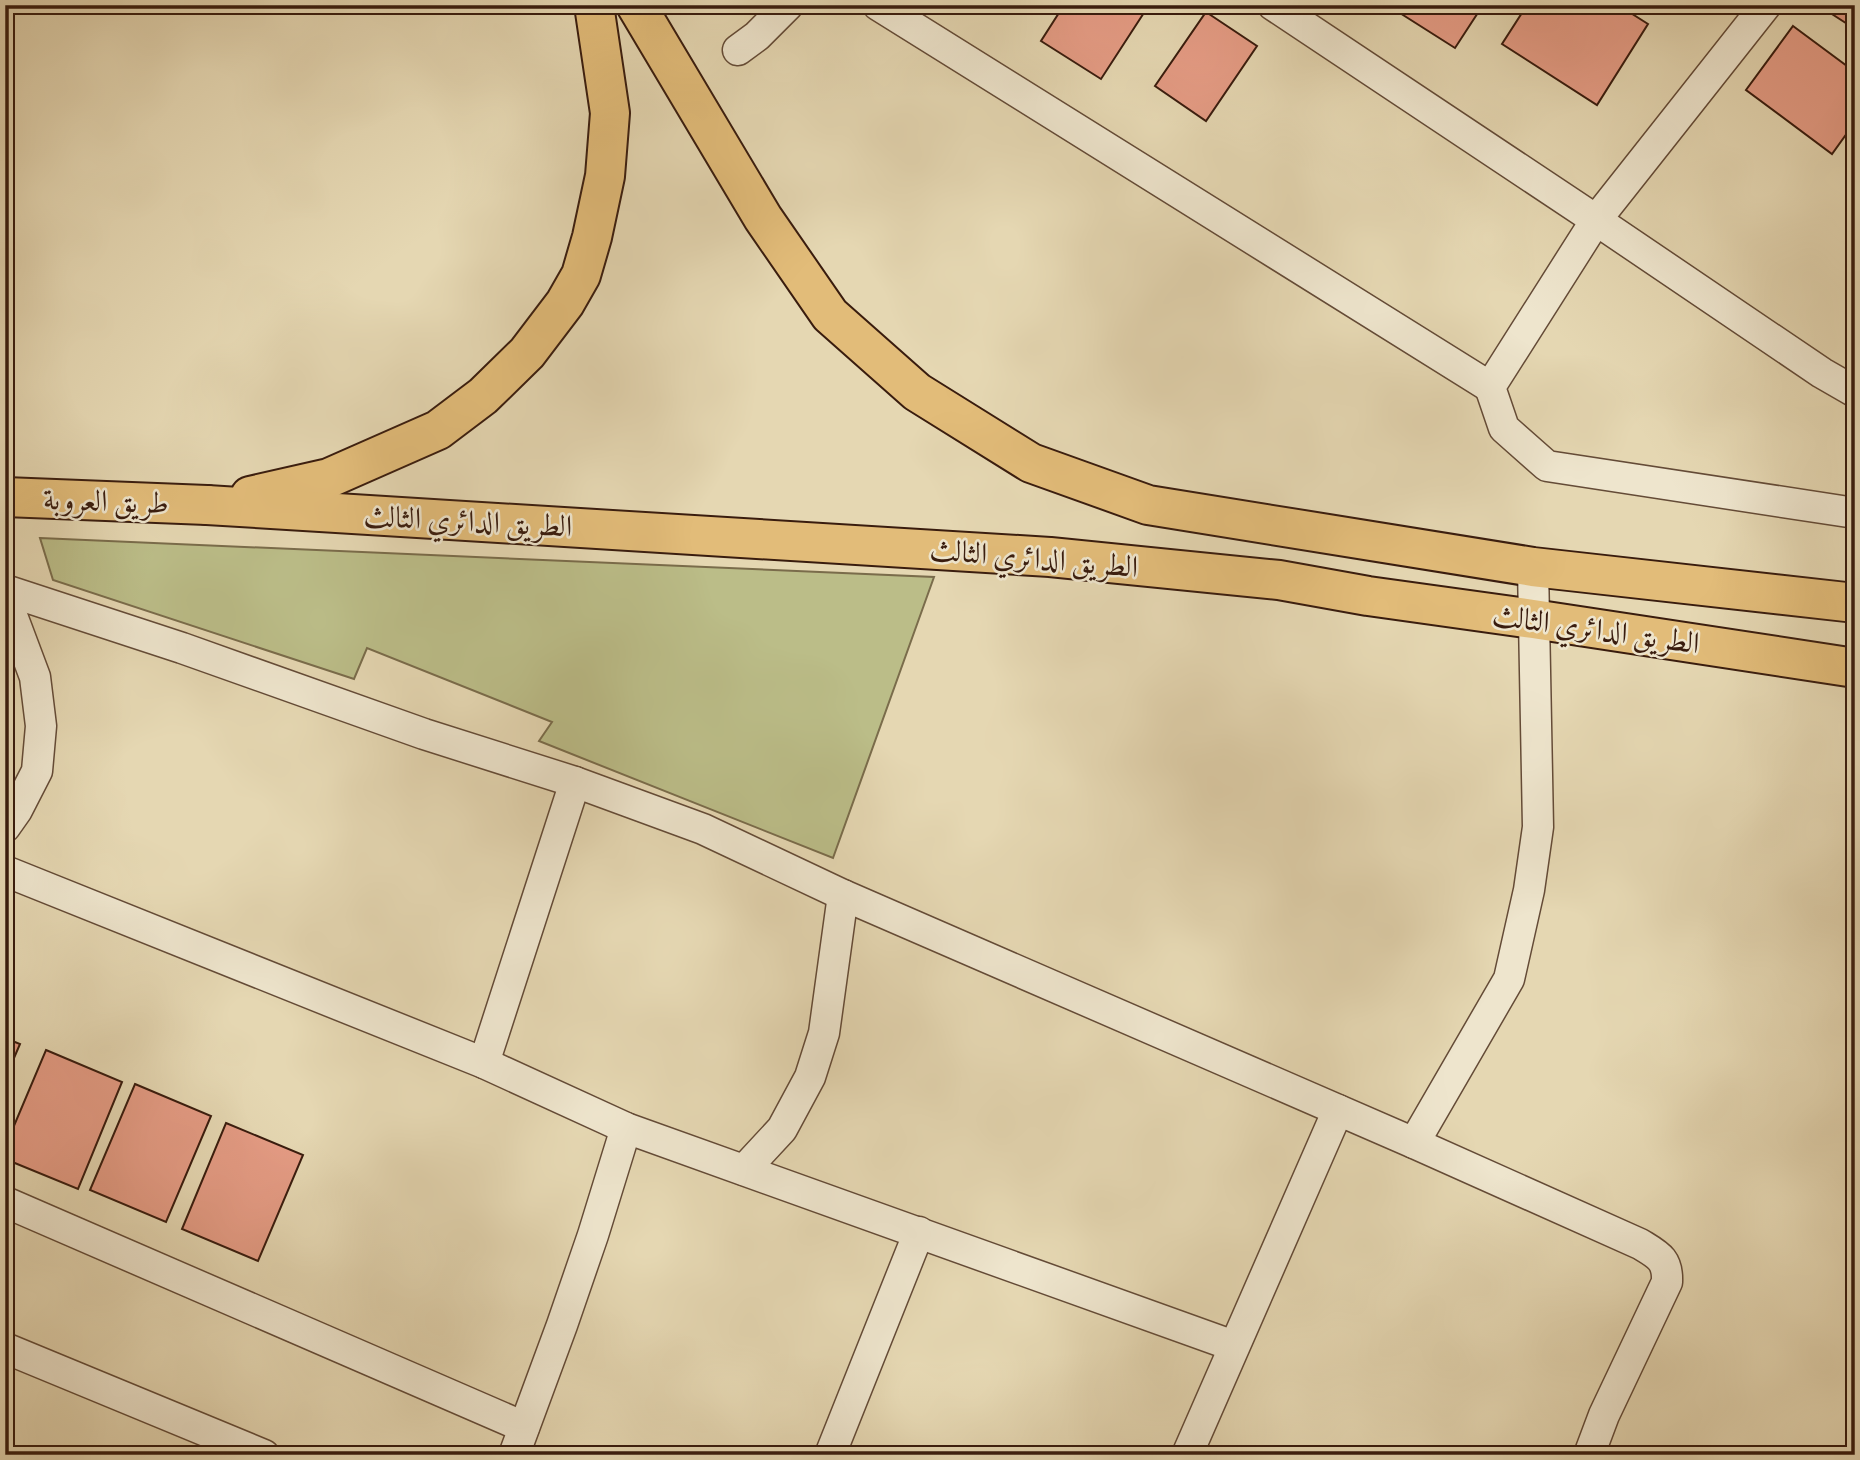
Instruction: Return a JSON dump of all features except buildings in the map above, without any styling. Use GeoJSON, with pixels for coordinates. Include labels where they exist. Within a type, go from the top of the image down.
{"type":"FeatureCollection","features":[{"type":"Feature","properties":{"kind":"main road"},"geometry":{"type":"LineString","coordinates":[[207,505],[329,478],[438,430],[483,396],[527,354],[565,303],[581,275],[605,176],[610,113],[594,5]]}},
{"type":"Feature","properties":{"kind":"main road","name":"الطريق الدائري الثالث"},"geometry":{"type":"LineString","coordinates":[[636,5],[763,218],[830,315],[917,392],[1031,463],[1149,505],[1533,567],[1855,603]]}},
{"type":"Feature","properties":{"kind":"main road","name":"طريق العروبة"},"geometry":{"type":"LineString","coordinates":[[5,497],[207,505]]}},
{"type":"Feature","properties":{"kind":"main road","name":"الطريق الدائري الثالث"},"geometry":{"type":"LineString","coordinates":[[207,505],[1050,557],[1279,580],[1368,596],[1855,668]]}},
{"type":"Feature","properties":{"kind":"street"},"geometry":{"type":"LineString","coordinates":[[738,50],[757,36],[788,5]]}},
{"type":"Feature","properties":{"kind":"street"},"geometry":{"type":"LineString","coordinates":[[878,5],[1490,387],[1504,428],[1547,466],[1855,513]]}},
{"type":"Feature","properties":{"kind":"street"},"geometry":{"type":"LineString","coordinates":[[1273,5],[1822,373],[1855,392]]}},
{"type":"Feature","properties":{"kind":"street"},"geometry":{"type":"LineString","coordinates":[[1490,387],[1596,219],[1766,5]]}},
{"type":"Feature","properties":{"kind":"street"},"geometry":{"type":"LineString","coordinates":[[1414,1143],[1509,979],[1529,890],[1538,827],[1533,567]]}},
{"type":"Feature","properties":{"kind":"street"},"geometry":{"type":"LineString","coordinates":[[5,590],[181,648],[424,734],[575,782],[703,829],[843,895],[1640,1244],[1664,1262],[1667,1282],[1588,1452]]}},
{"type":"Feature","properties":{"kind":"street"},"geometry":{"type":"LineString","coordinates":[[5,597],[35,677],[41,726],[37,771],[5,827]]}},
{"type":"Feature","properties":{"kind":"street"},"geometry":{"type":"LineString","coordinates":[[484,1063],[575,782]]}},
{"type":"Feature","properties":{"kind":"street"},"geometry":{"type":"LineString","coordinates":[[5,871],[484,1063],[626,1128],[1234,1346]]}},
{"type":"Feature","properties":{"kind":"street"},"geometry":{"type":"LineString","coordinates":[[744,1170],[782,1129],[810,1077],[824,1032],[843,895]]}},
{"type":"Feature","properties":{"kind":"street"},"geometry":{"type":"LineString","coordinates":[[1187,1455],[1338,1110]]}},
{"type":"Feature","properties":{"kind":"street"},"geometry":{"type":"LineString","coordinates":[[514,1455],[593,1235],[626,1128]]}},
{"type":"Feature","properties":{"kind":"street"},"geometry":{"type":"LineString","coordinates":[[5,1202],[524,1427]]}},
{"type":"Feature","properties":{"kind":"street"},"geometry":{"type":"LineString","coordinates":[[830,1455],[919,1232]]}},
{"type":"Feature","properties":{"kind":"street"},"geometry":{"type":"LineString","coordinates":[[5,1348],[264,1455]]}},
{"type":"Feature","properties":{"kind":"green space"},"geometry":{"type":"Polygon","coordinates":[[[40,538],[934,577],[833,858],[539,741],[552,722],[367,648],[354,679],[53,580],[40,538]]]}}]}
